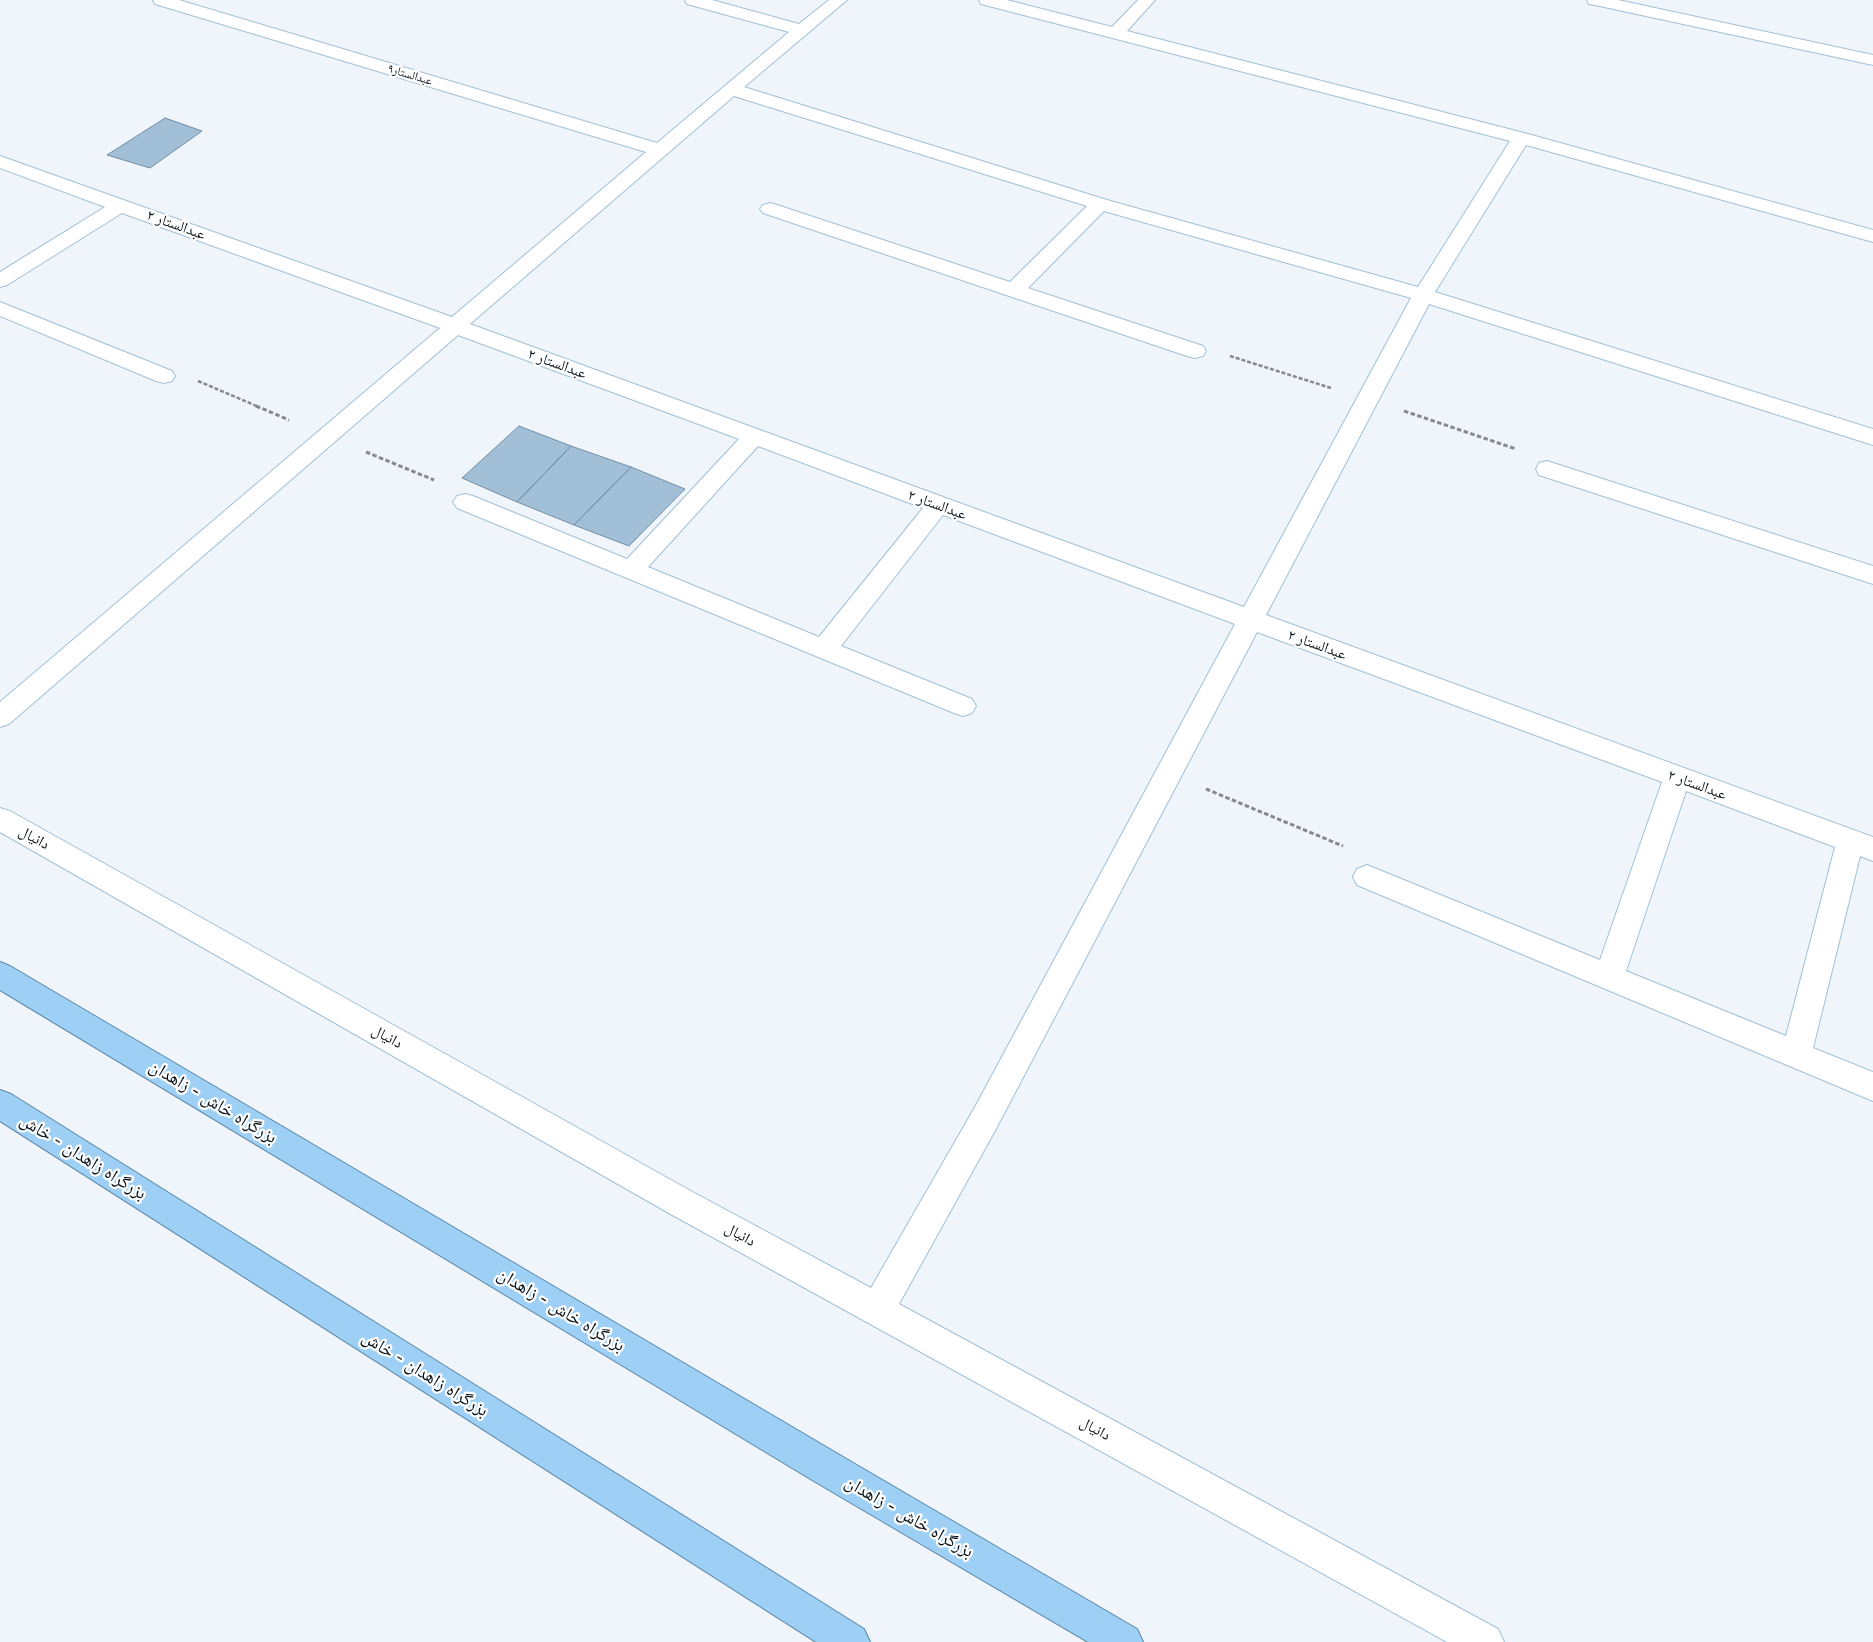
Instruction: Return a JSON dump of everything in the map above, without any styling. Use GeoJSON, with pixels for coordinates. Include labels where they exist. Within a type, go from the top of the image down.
{"type":"FeatureCollection","features":[{"type":"Feature","properties":{"kind":"highway","name":"بزرگراه خاش - زاهدان"},"geometry":{"type":"LineString","coordinates":[[0,974],[825,1467],[1124,1642]]}},
{"type":"Feature","properties":{"kind":"highway","name":"بزرگراه زاهدان - خاش"},"geometry":{"type":"LineString","coordinates":[[0,1104],[851,1642]]}},
{"type":"Feature","properties":{"kind":"street","name":"عبدالستار۹"},"geometry":{"type":"LineString","coordinates":[[161,0],[660,150]]}},
{"type":"Feature","properties":{"kind":"street"},"geometry":{"type":"LineString","coordinates":[[693,0],[801,30]]}},
{"type":"Feature","properties":{"kind":"street"},"geometry":{"type":"LineString","coordinates":[[0,717],[731,89],[839,0]]}},
{"type":"Feature","properties":{"kind":"street"},"geometry":{"type":"LineString","coordinates":[[987,0],[1521,138],[1873,236]]}},
{"type":"Feature","properties":{"kind":"street"},"geometry":{"type":"LineString","coordinates":[[1116,34],[1147,0]]}},
{"type":"Feature","properties":{"kind":"street"},"geometry":{"type":"LineString","coordinates":[[1595,0],[1873,60]]}},
{"type":"Feature","properties":{"kind":"street"},"geometry":{"type":"LineString","coordinates":[[731,89],[1100,204],[1423,295],[1873,437]]}},
{"type":"Feature","properties":{"kind":"street"},"geometry":{"type":"LineString","coordinates":[[878,1310],[986,1117],[1423,295],[1521,138]]}},
{"type":"Feature","properties":{"kind":"street","name":"عبدالستار ۲"},"geometry":{"type":"LineString","coordinates":[[0,162],[455,326],[1862,845]]}},
{"type":"Feature","properties":{"kind":"street"},"geometry":{"type":"LineString","coordinates":[[1014,290],[1100,204]]}},
{"type":"Feature","properties":{"kind":"street"},"geometry":{"type":"LineString","coordinates":[[0,281],[121,205]]}},
{"type":"Feature","properties":{"kind":"street"},"geometry":{"type":"LineString","coordinates":[[770,209],[1195,350]]}},
{"type":"Feature","properties":{"kind":"street"},"geometry":{"type":"LineString","coordinates":[[0,308],[164,376]]}},
{"type":"Feature","properties":{"kind":"street"},"geometry":{"type":"LineString","coordinates":[[631,570],[754,437]]}},
{"type":"Feature","properties":{"kind":"street"},"geometry":{"type":"LineString","coordinates":[[1547,469],[1873,575]]}},
{"type":"Feature","properties":{"kind":"street"},"geometry":{"type":"LineString","coordinates":[[465,502],[963,706]]}},
{"type":"Feature","properties":{"kind":"street"},"geometry":{"type":"LineString","coordinates":[[824,649],[938,505]]}},
{"type":"Feature","properties":{"kind":"street"},"geometry":{"type":"LineString","coordinates":[[1609,977],[1677,778]]}},
{"type":"Feature","properties":{"kind":"street","name":"دانیال"},"geometry":{"type":"LineString","coordinates":[[0,819],[669,1196],[1484,1642]]}},
{"type":"Feature","properties":{"kind":"street"},"geometry":{"type":"LineString","coordinates":[[1796,1055],[1862,845]]}},
{"type":"Feature","properties":{"kind":"street"},"geometry":{"type":"LineString","coordinates":[[1367,877],[1873,1087]]}},
{"type":"Feature","properties":{"kind":"path"},"geometry":{"type":"LineString","coordinates":[[1195,350],[1211,350],[1368,399],[1538,456],[1547,469]]}},
{"type":"Feature","properties":{"kind":"path"},"geometry":{"type":"LineString","coordinates":[[164,376],[197,381],[445,484],[465,502]]}},
{"type":"Feature","properties":{"kind":"path"},"geometry":{"type":"LineString","coordinates":[[1169,773],[1375,860],[1367,877]]}},
{"type":"Feature","properties":{"kind":"building"},"geometry":{"type":"Polygon","coordinates":[[[165,118],[202,131],[150,168],[107,155],[165,118]]]}},
{"type":"Feature","properties":{"kind":"building"},"geometry":{"type":"Polygon","coordinates":[[[519,426],[571,446],[517,502],[462,478],[519,426]]]}},
{"type":"Feature","properties":{"kind":"building"},"geometry":{"type":"Polygon","coordinates":[[[571,446],[631,467],[574,525],[517,502],[571,446]]]}},
{"type":"Feature","properties":{"kind":"building"},"geometry":{"type":"Polygon","coordinates":[[[631,467],[685,489],[629,546],[574,525],[631,467]]]}}]}
